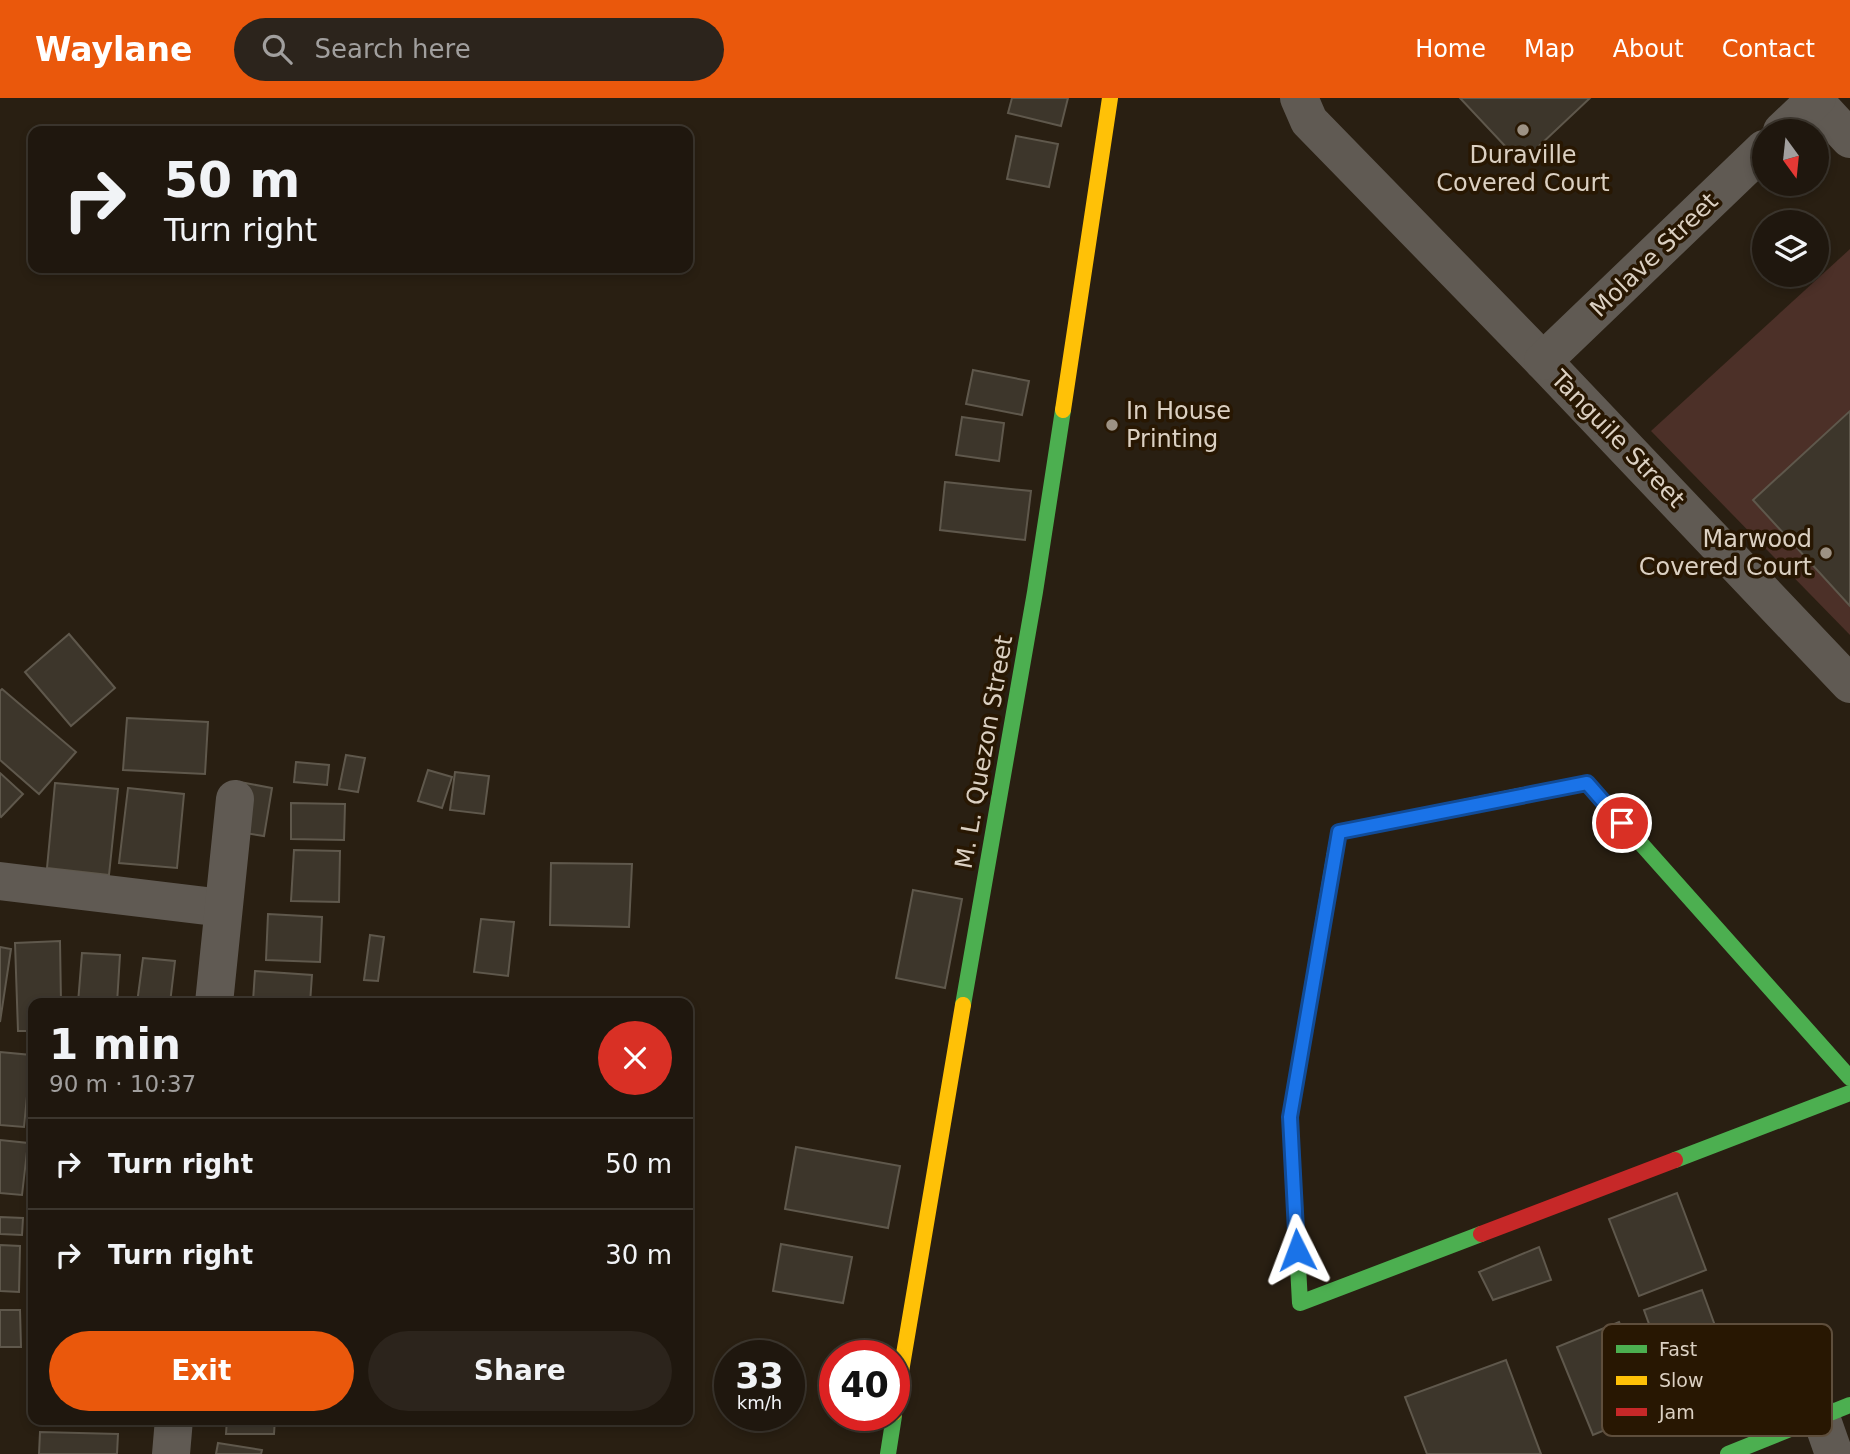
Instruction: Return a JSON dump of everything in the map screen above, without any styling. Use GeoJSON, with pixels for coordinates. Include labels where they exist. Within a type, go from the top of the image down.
{"type":"FeatureCollection","features":[{"type":"Feature","properties":{"kind":"street","name":"M. L. Quezon Street"},"geometry":{"type":"LineString","coordinates":[[906,1340],[1035,592],[1110,98]]}},
{"type":"Feature","properties":{"kind":"street","name":"Tanguile Street"},"geometry":{"type":"LineString","coordinates":[[1299,98],[1309,121],[1543,361],[1850,684]]}},
{"type":"Feature","properties":{"kind":"street"},"geometry":{"type":"LineString","coordinates":[[1795,119],[1816,99],[1850,139]]}},
{"type":"Feature","properties":{"kind":"street","name":"Molave Street"},"geometry":{"type":"LineString","coordinates":[[1543,361],[1752,161]]}},
{"type":"Feature","properties":{"kind":"street"},"geometry":{"type":"LineString","coordinates":[[1850,1078],[1587,783],[1339,832],[1290,1117],[1300,1303],[1850,1093]]}},
{"type":"Feature","properties":{"kind":"street"},"geometry":{"type":"LineString","coordinates":[[214,998],[235,799]]}},
{"type":"Feature","properties":{"kind":"street"},"geometry":{"type":"LineString","coordinates":[[0,881],[223,908]]}},
{"type":"Feature","properties":{"kind":"street"},"geometry":{"type":"LineString","coordinates":[[1834,1454],[1835,1411]]}},
{"type":"Feature","properties":{"kind":"street"},"geometry":{"type":"LineString","coordinates":[[171,1454],[173,1425]]}},
{"type":"Feature","properties":{"kind":"street","name":"M. L. Quezon Street"},"geometry":{"type":"LineString","coordinates":[[888,1454],[891,1431]]}},
{"type":"Feature","properties":{"kind":"street"},"geometry":{"type":"LineString","coordinates":[[1728,1454],[1773,1436]]}},
{"type":"Feature","properties":{"kind":"shaded area"},"geometry":{"type":"Polygon","coordinates":[[[1850,249],[1850,635],[1651,431],[1808,287],[1829,287],[1829,268],[1850,249]]]}},
{"type":"Feature","properties":{"kind":"building"},"geometry":{"type":"Polygon","coordinates":[[[1012,98],[1068,98],[1061,126],[1008,113],[1012,98]]]}},
{"type":"Feature","properties":{"kind":"building","name":"Duraville Covered Court"},"geometry":{"type":"Polygon","coordinates":[[[1460,98],[1590,98],[1521,163],[1460,98]]]}},
{"type":"Feature","properties":{"kind":"building"},"geometry":{"type":"Polygon","coordinates":[[[1016,136],[1058,144],[1049,187],[1007,179],[1016,136]]]}},
{"type":"Feature","properties":{"kind":"building"},"geometry":{"type":"Polygon","coordinates":[[[973,370],[1029,381],[1022,415],[966,404],[973,370]]]}},
{"type":"Feature","properties":{"kind":"building","name":"Marwood Covered Court"},"geometry":{"type":"Polygon","coordinates":[[[1850,411],[1850,606],[1753,500],[1850,411]]]}},
{"type":"Feature","properties":{"kind":"building"},"geometry":{"type":"Polygon","coordinates":[[[962,417],[1004,423],[999,461],[956,455],[962,417]]]}},
{"type":"Feature","properties":{"kind":"building"},"geometry":{"type":"Polygon","coordinates":[[[945,482],[1031,491],[1025,540],[940,530],[945,482]]]}},
{"type":"Feature","properties":{"kind":"building"},"geometry":{"type":"Polygon","coordinates":[[[69,634],[115,688],[71,726],[25,672],[69,634]]]}},
{"type":"Feature","properties":{"kind":"building"},"geometry":{"type":"Polygon","coordinates":[[[2,689],[76,752],[39,794],[0,760],[2,689]]]}},
{"type":"Feature","properties":{"kind":"building"},"geometry":{"type":"Polygon","coordinates":[[[127,718],[208,722],[205,774],[123,770],[127,718]]]}},
{"type":"Feature","properties":{"kind":"building"},"geometry":{"type":"Polygon","coordinates":[[[346,755],[365,758],[358,792],[339,789],[346,755]]]}},
{"type":"Feature","properties":{"kind":"building"},"geometry":{"type":"Polygon","coordinates":[[[296,762],[329,765],[327,785],[294,782],[296,762]]]}},
{"type":"Feature","properties":{"kind":"building"},"geometry":{"type":"Polygon","coordinates":[[[428,770],[452,777],[442,808],[418,801],[428,770]]]}},
{"type":"Feature","properties":{"kind":"building"},"geometry":{"type":"Polygon","coordinates":[[[455,772],[489,776],[484,814],[450,810],[455,772]]]}},
{"type":"Feature","properties":{"kind":"building"},"geometry":{"type":"Polygon","coordinates":[[[0,773],[23,794],[1,817],[0,816],[0,773]]]}},
{"type":"Feature","properties":{"kind":"building"},"geometry":{"type":"Polygon","coordinates":[[[240,782],[272,788],[264,836],[232,831],[240,782]]]}},
{"type":"Feature","properties":{"kind":"building"},"geometry":{"type":"Polygon","coordinates":[[[55,783],[118,789],[109,875],[47,868],[55,783]]]}},
{"type":"Feature","properties":{"kind":"building"},"geometry":{"type":"Polygon","coordinates":[[[128,788],[184,794],[177,868],[119,863],[128,788]]]}},
{"type":"Feature","properties":{"kind":"building"},"geometry":{"type":"Polygon","coordinates":[[[291,803],[345,804],[344,840],[291,839],[291,803]]]}},
{"type":"Feature","properties":{"kind":"building"},"geometry":{"type":"Polygon","coordinates":[[[294,850],[340,851],[339,902],[291,901],[294,850]]]}},
{"type":"Feature","properties":{"kind":"building"},"geometry":{"type":"Polygon","coordinates":[[[551,863],[632,864],[629,927],[550,925],[551,863]]]}},
{"type":"Feature","properties":{"kind":"building"},"geometry":{"type":"Polygon","coordinates":[[[913,890],[962,899],[945,988],[896,978],[913,890]]]}},
{"type":"Feature","properties":{"kind":"building"},"geometry":{"type":"Polygon","coordinates":[[[268,914],[322,917],[320,962],[266,960],[268,914]]]}},
{"type":"Feature","properties":{"kind":"building"},"geometry":{"type":"Polygon","coordinates":[[[481,919],[514,922],[508,976],[474,972],[481,919]]]}},
{"type":"Feature","properties":{"kind":"building"},"geometry":{"type":"Polygon","coordinates":[[[370,935],[384,937],[378,981],[364,980],[370,935]]]}},
{"type":"Feature","properties":{"kind":"building"},"geometry":{"type":"Polygon","coordinates":[[[60,941],[61,998],[28,998],[28,1031],[18,1031],[15,943],[60,941]]]}},
{"type":"Feature","properties":{"kind":"building"},"geometry":{"type":"Polygon","coordinates":[[[0,947],[11,949],[0,1022],[0,947]]]}},
{"type":"Feature","properties":{"kind":"building"},"geometry":{"type":"Polygon","coordinates":[[[82,953],[120,955],[117,998],[78,998],[82,953]]]}},
{"type":"Feature","properties":{"kind":"building"},"geometry":{"type":"Polygon","coordinates":[[[143,958],[175,961],[171,998],[138,998],[143,958]]]}},
{"type":"Feature","properties":{"kind":"building"},"geometry":{"type":"Polygon","coordinates":[[[255,971],[312,975],[310,998],[253,998],[255,971]]]}},
{"type":"Feature","properties":{"kind":"building"},"geometry":{"type":"Polygon","coordinates":[[[0,1052],[28,1055],[24,1127],[0,1125],[0,1052]]]}},
{"type":"Feature","properties":{"kind":"building"},"geometry":{"type":"Polygon","coordinates":[[[0,1140],[28,1143],[22,1195],[0,1193],[0,1140]]]}},
{"type":"Feature","properties":{"kind":"building"},"geometry":{"type":"Polygon","coordinates":[[[796,1147],[900,1166],[888,1228],[785,1209],[796,1147]]]}},
{"type":"Feature","properties":{"kind":"building"},"geometry":{"type":"Polygon","coordinates":[[[1677,1193],[1706,1270],[1639,1296],[1609,1219],[1677,1193]]]}},
{"type":"Feature","properties":{"kind":"building"},"geometry":{"type":"Polygon","coordinates":[[[0,1217],[23,1218],[22,1235],[0,1234],[0,1217]]]}},
{"type":"Feature","properties":{"kind":"building"},"geometry":{"type":"Polygon","coordinates":[[[781,1244],[852,1257],[843,1303],[773,1291],[781,1244]]]}},
{"type":"Feature","properties":{"kind":"building"},"geometry":{"type":"Polygon","coordinates":[[[0,1245],[20,1246],[19,1292],[0,1291],[0,1245]]]}},
{"type":"Feature","properties":{"kind":"building"},"geometry":{"type":"Polygon","coordinates":[[[1539,1247],[1551,1280],[1493,1300],[1479,1272],[1539,1247]]]}},
{"type":"Feature","properties":{"kind":"building"},"geometry":{"type":"Polygon","coordinates":[[[1702,1290],[1714,1324],[1649,1324],[1644,1310],[1702,1290]]]}},
{"type":"Feature","properties":{"kind":"building"},"geometry":{"type":"Polygon","coordinates":[[[0,1310],[20,1310],[21,1347],[0,1347],[0,1310]]]}},
{"type":"Feature","properties":{"kind":"building"},"geometry":{"type":"Polygon","coordinates":[[[1602,1329],[1602,1431],[1593,1435],[1557,1347],[1602,1329]]]}},
{"type":"Feature","properties":{"kind":"building"},"geometry":{"type":"Polygon","coordinates":[[[1506,1360],[1541,1454],[1427,1454],[1405,1397],[1506,1360]]]}},
{"type":"Feature","properties":{"kind":"building"},"geometry":{"type":"Polygon","coordinates":[[[227,1425],[275,1425],[274,1434],[226,1434],[227,1425]]]}},
{"type":"Feature","properties":{"kind":"building"},"geometry":{"type":"Polygon","coordinates":[[[40,1432],[118,1434],[117,1454],[39,1454],[40,1432]]]}},
{"type":"Feature","properties":{"kind":"building"},"geometry":{"type":"Polygon","coordinates":[[[218,1443],[262,1450],[261,1454],[216,1454],[218,1443]]]}},
{"type":"Feature","properties":{"kind":"traffic: fast"},"geometry":{"type":"LineString","coordinates":[[963,1005],[1035,592],[1063,410]]}},
{"type":"Feature","properties":{"kind":"traffic: fast"},"geometry":{"type":"LineString","coordinates":[[1560,788],[1587,783],[1850,1078]]}},
{"type":"Feature","properties":{"kind":"traffic: fast"},"geometry":{"type":"LineString","coordinates":[[1334,858],[1290,1117],[1300,1303],[1481,1234]]}},
{"type":"Feature","properties":{"kind":"traffic: fast"},"geometry":{"type":"LineString","coordinates":[[1675,1160],[1850,1093]]}},
{"type":"Feature","properties":{"kind":"traffic: fast"},"geometry":{"type":"LineString","coordinates":[[1832,1412],[1850,1405]]}},
{"type":"Feature","properties":{"kind":"traffic: fast"},"geometry":{"type":"LineString","coordinates":[[888,1454],[892,1431]]}},
{"type":"Feature","properties":{"kind":"traffic: fast"},"geometry":{"type":"LineString","coordinates":[[1728,1454],[1773,1436]]}},
{"type":"Feature","properties":{"kind":"traffic: slow"},"geometry":{"type":"LineString","coordinates":[[1063,410],[1110,98]]}},
{"type":"Feature","properties":{"kind":"traffic: slow"},"geometry":{"type":"LineString","coordinates":[[1334,858],[1339,832],[1560,788]]}},
{"type":"Feature","properties":{"kind":"traffic: slow"},"geometry":{"type":"LineString","coordinates":[[906,1340],[963,1005]]}},
{"type":"Feature","properties":{"kind":"traffic: jam"},"geometry":{"type":"LineString","coordinates":[[1481,1234],[1675,1160]]}},
{"type":"Feature","properties":{"kind":"place","name":"Duraville Covered Court"},"geometry":{"type":"Point","coordinates":[1523,130]}},
{"type":"Feature","properties":{"kind":"place","name":"In House Printing"},"geometry":{"type":"Point","coordinates":[1112,425]}},
{"type":"Feature","properties":{"kind":"place","name":"Marwood Covered Court"},"geometry":{"type":"Point","coordinates":[1826,553]}},
{"type":"Feature","properties":{"kind":"route"},"geometry":{"type":"LineString","coordinates":[[1297,1250],[1290,1117],[1339,832],[1587,783],[1622,823]]}}]}
